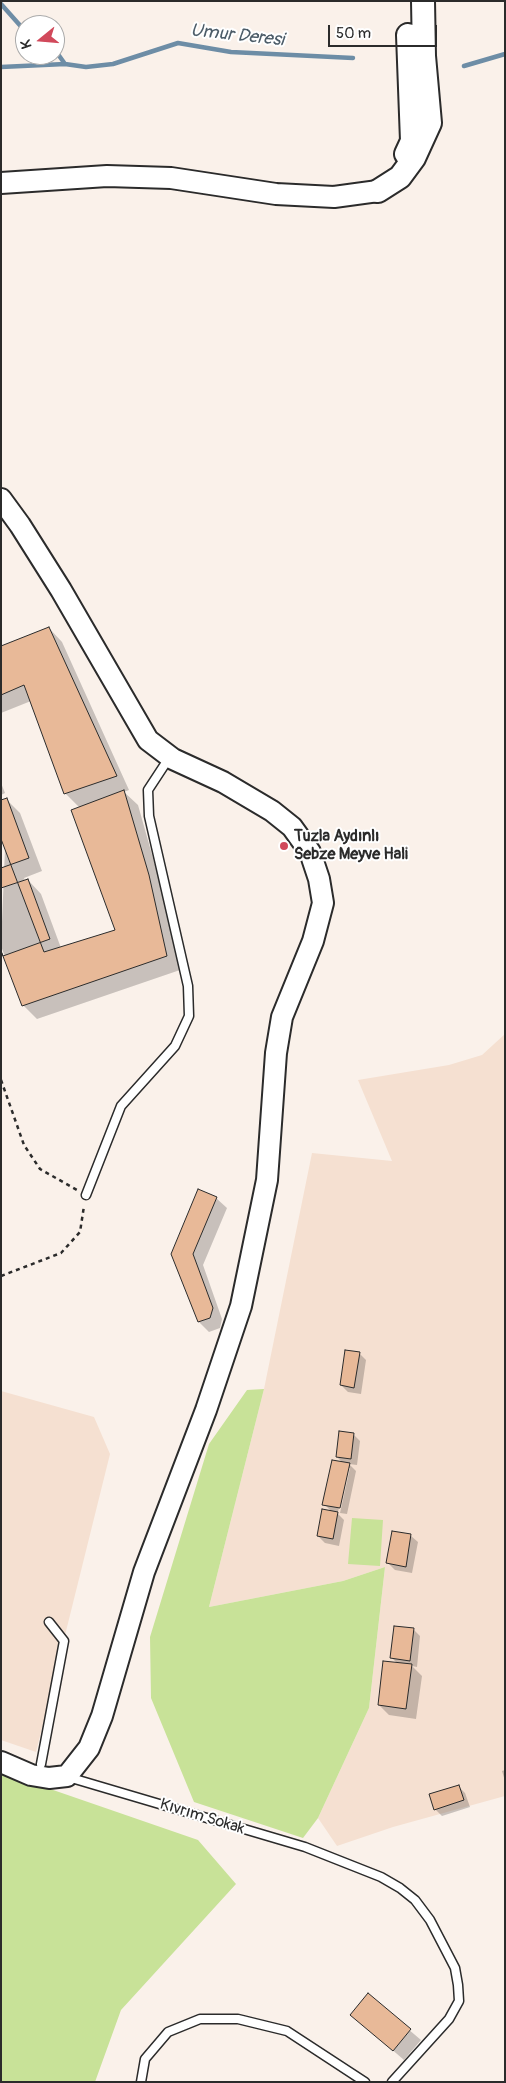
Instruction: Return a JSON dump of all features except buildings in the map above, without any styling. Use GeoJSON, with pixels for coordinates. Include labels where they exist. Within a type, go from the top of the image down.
{"type":"FeatureCollection","features":[{"type":"Feature","properties":{"kind":"main road"},"geometry":{"type":"LineString","coordinates":[[378,191],[400,166],[412,141],[407,1]]}},
{"type":"Feature","properties":{"kind":"main road"},"geometry":{"type":"LineString","coordinates":[[378,191],[400,177],[414,158],[430,123],[424,56],[423,1]]}},
{"type":"Feature","properties":{"kind":"street"},"geometry":{"type":"LineString","coordinates":[[1,183],[107,176],[171,178],[276,194],[334,197],[378,191]]}},
{"type":"Feature","properties":{"kind":"street"},"geometry":{"type":"LineString","coordinates":[[1,500],[20,525],[62,590],[148,740],[170,756],[223,782],[272,811],[292,827],[310,852],[319,879],[323,903],[313,941],[282,1017],[276,1053],[267,1180],[241,1306],[206,1410],[144,1572],[102,1716],[89,1748],[67,1776],[50,1778],[31,1775],[1,1762]]}},
{"type":"Feature","properties":{"kind":"street","name":"Kıvrım Sokak"},"geometry":{"type":"LineString","coordinates":[[1,1751],[41,1764],[67,1776]]}},
{"type":"Feature","properties":{"kind":"lane"},"geometry":{"type":"LineString","coordinates":[[86,1195],[121,1106],[174,1046],[189,1016],[188,986],[149,816],[148,790],[170,756]]}},
{"type":"Feature","properties":{"kind":"lane"},"geometry":{"type":"LineString","coordinates":[[41,1764],[64,1641],[49,1622]]}},
{"type":"Feature","properties":{"kind":"lane","name":"Kıvrım Sokak"},"geometry":{"type":"LineString","coordinates":[[67,1776],[305,1847],[381,1877],[400,1888],[415,1900],[430,1920],[455,1968],[459,2001],[449,2019],[392,2082]]}},
{"type":"Feature","properties":{"kind":"lane"},"geometry":{"type":"LineString","coordinates":[[141,2082],[145,2059],[168,2032],[200,2019],[238,2019],[287,2031],[365,2082]]}},
{"type":"Feature","properties":{"kind":"path"},"geometry":{"type":"LineString","coordinates":[[1,1080],[24,1145],[40,1169],[86,1195],[80,1232],[60,1253],[1,1276]]}},
{"type":"Feature","properties":{"kind":"shaded area"},"geometry":{"type":"Polygon","coordinates":[[[505,1034],[505,1796],[393,1827],[337,1846],[318,1818],[369,1708],[385,1567],[343,1581],[209,1607],[264,1389],[312,1153],[392,1161],[358,1080],[449,1065],[482,1055],[505,1034]]]}},
{"type":"Feature","properties":{"kind":"shaded area"},"geometry":{"type":"Polygon","coordinates":[[[1,1391],[94,1417],[110,1454],[36,1752],[1,1740],[1,1391]]]}},
{"type":"Feature","properties":{"kind":"green space"},"geometry":{"type":"Polygon","coordinates":[[[264,1389],[209,1607],[343,1581],[385,1567],[369,1708],[318,1818],[303,1838],[194,1802],[151,1698],[150,1637],[209,1444],[247,1390],[264,1389]]]}},
{"type":"Feature","properties":{"kind":"green space"},"geometry":{"type":"Polygon","coordinates":[[[352,1518],[383,1520],[380,1566],[348,1564],[352,1518]]]}},
{"type":"Feature","properties":{"kind":"green space"},"geometry":{"type":"Polygon","coordinates":[[[1,1772],[198,1840],[236,1884],[121,2010],[95,2082],[1,2082],[1,1772]]]}},
{"type":"Feature","properties":{"kind":"waterway"},"geometry":{"type":"LineString","coordinates":[[1,4],[15,20]]}},
{"type":"Feature","properties":{"kind":"waterway","name":"Umur Deresi"},"geometry":{"type":"LineString","coordinates":[[1,67],[65,64],[86,67],[113,64],[178,43],[231,52],[353,58]]}},
{"type":"Feature","properties":{"kind":"waterway","name":"Umur Deresi"},"geometry":{"type":"LineString","coordinates":[[464,66],[505,54]]}},
{"type":"Feature","properties":{"kind":"place","name":"Tuzla Aydınlı Sebze Meyve Hali"},"geometry":{"type":"Point","coordinates":[284,846]}}]}
